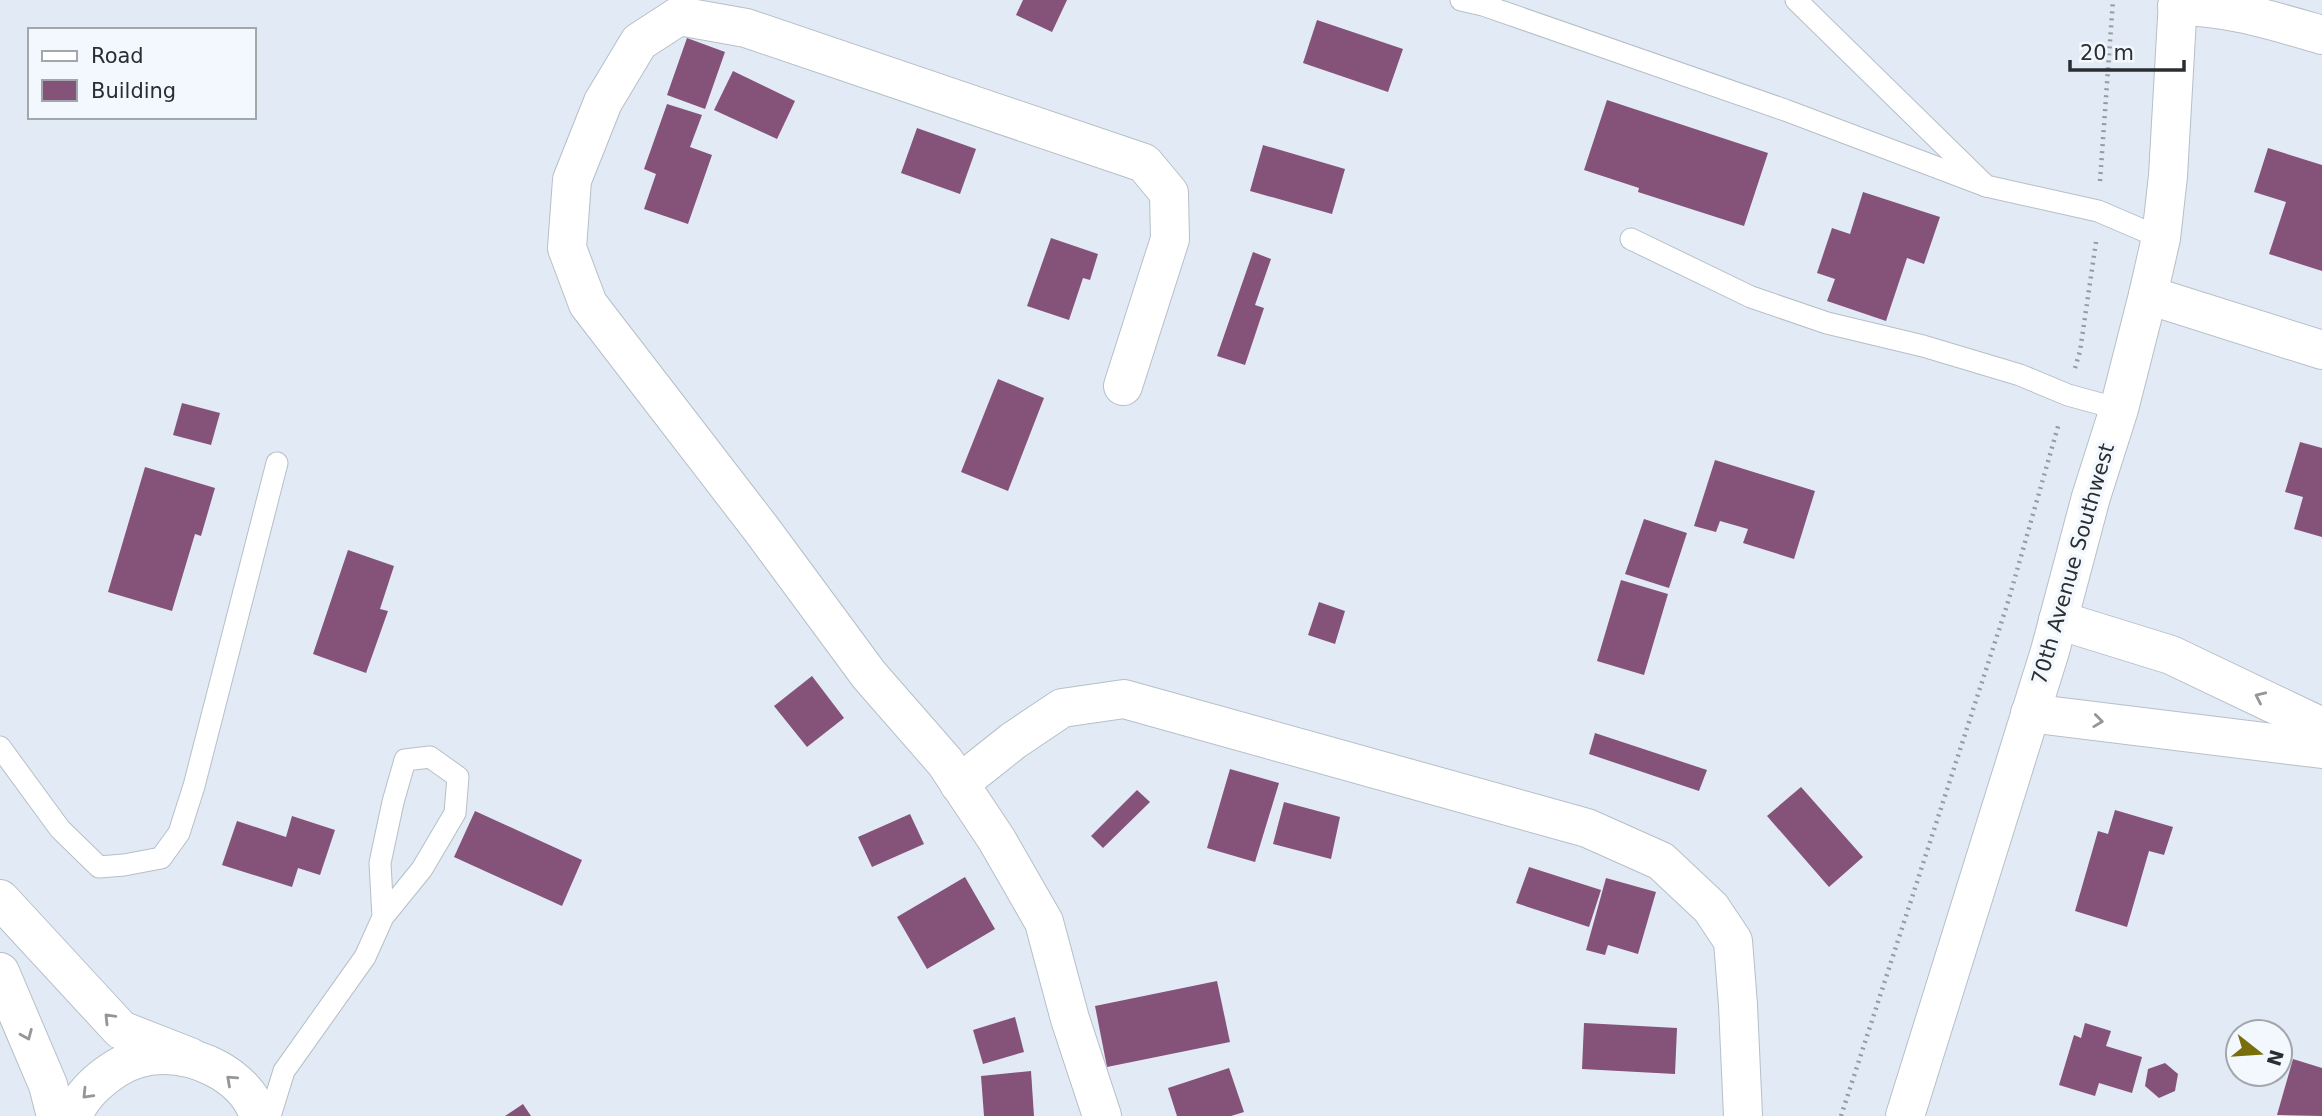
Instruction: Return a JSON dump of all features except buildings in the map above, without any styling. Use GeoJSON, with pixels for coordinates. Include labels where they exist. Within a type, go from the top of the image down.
{"type":"FeatureCollection","features":[{"type":"Feature","properties":{"kind":"street"},"geometry":{"type":"LineString","coordinates":[[2177,3],[2238,12],[2322,35]]}},
{"type":"Feature","properties":{"kind":"street","name":"70th Avenue Southwest"},"geometry":{"type":"LineString","coordinates":[[1905,1116],[2058,620],[2091,497],[2119,408],[2148,295],[2161,238],[2168,176],[2177,3]]}},
{"type":"Feature","properties":{"kind":"street"},"geometry":{"type":"LineString","coordinates":[[1102,1116],[1070,1019],[1044,922],[996,840],[945,762],[869,675],[588,303],[567,248],[572,180],[603,102],[639,42],[679,16],[746,28],[1144,163],[1169,193],[1170,239],[1123,386]]}},
{"type":"Feature","properties":{"kind":"street"},"geometry":{"type":"LineString","coordinates":[[2148,295],[2322,350]]}},
{"type":"Feature","properties":{"kind":"street"},"geometry":{"type":"LineString","coordinates":[[2058,620],[2171,655],[2322,727]]}},
{"type":"Feature","properties":{"kind":"street"},"geometry":{"type":"LineString","coordinates":[[959,784],[1013,741],[1062,708],[1125,699],[1587,828],[1661,861],[1712,908],[1732,941],[1743,1116]]}},
{"type":"Feature","properties":{"kind":"street"},"geometry":{"type":"LineString","coordinates":[[2030,713],[2322,749]]}},
{"type":"Feature","properties":{"kind":"street"},"geometry":{"type":"LineString","coordinates":[[0,899],[121,1030],[228,1075],[255,1104],[259,1116]]}},
{"type":"Feature","properties":{"kind":"street"},"geometry":{"type":"LineString","coordinates":[[0,972],[48,1085],[56,1116]]}},
{"type":"Feature","properties":{"kind":"street"},"geometry":{"type":"LineString","coordinates":[[73,1116],[79,1101],[109,1071],[149,1056],[191,1058]]}},
{"type":"Feature","properties":{"kind":"lane"},"geometry":{"type":"LineString","coordinates":[[1461,0],[1483,5],[1784,110],[1986,186],[2098,211],[2161,238]]}},
{"type":"Feature","properties":{"kind":"lane"},"geometry":{"type":"LineString","coordinates":[[1796,0],[1986,186]]}},
{"type":"Feature","properties":{"kind":"lane"},"geometry":{"type":"LineString","coordinates":[[1631,239],[1751,297],[1827,323],[1923,346],[2020,375],[2068,395],[2119,408]]}},
{"type":"Feature","properties":{"kind":"lane"},"geometry":{"type":"LineString","coordinates":[[0,747],[60,830],[99,867],[161,858],[179,833],[194,786],[277,463]]}},
{"type":"Feature","properties":{"kind":"lane"},"geometry":{"type":"LineString","coordinates":[[270,1116],[284,1071],[365,957],[383,917],[422,869],[455,813],[458,777],[430,757],[405,760],[380,863],[383,917]]}},
{"type":"Feature","properties":{"kind":"path"},"geometry":{"type":"LineString","coordinates":[[1841,1116],[2008,601],[2080,351],[2095,259],[2113,0]]}}]}
